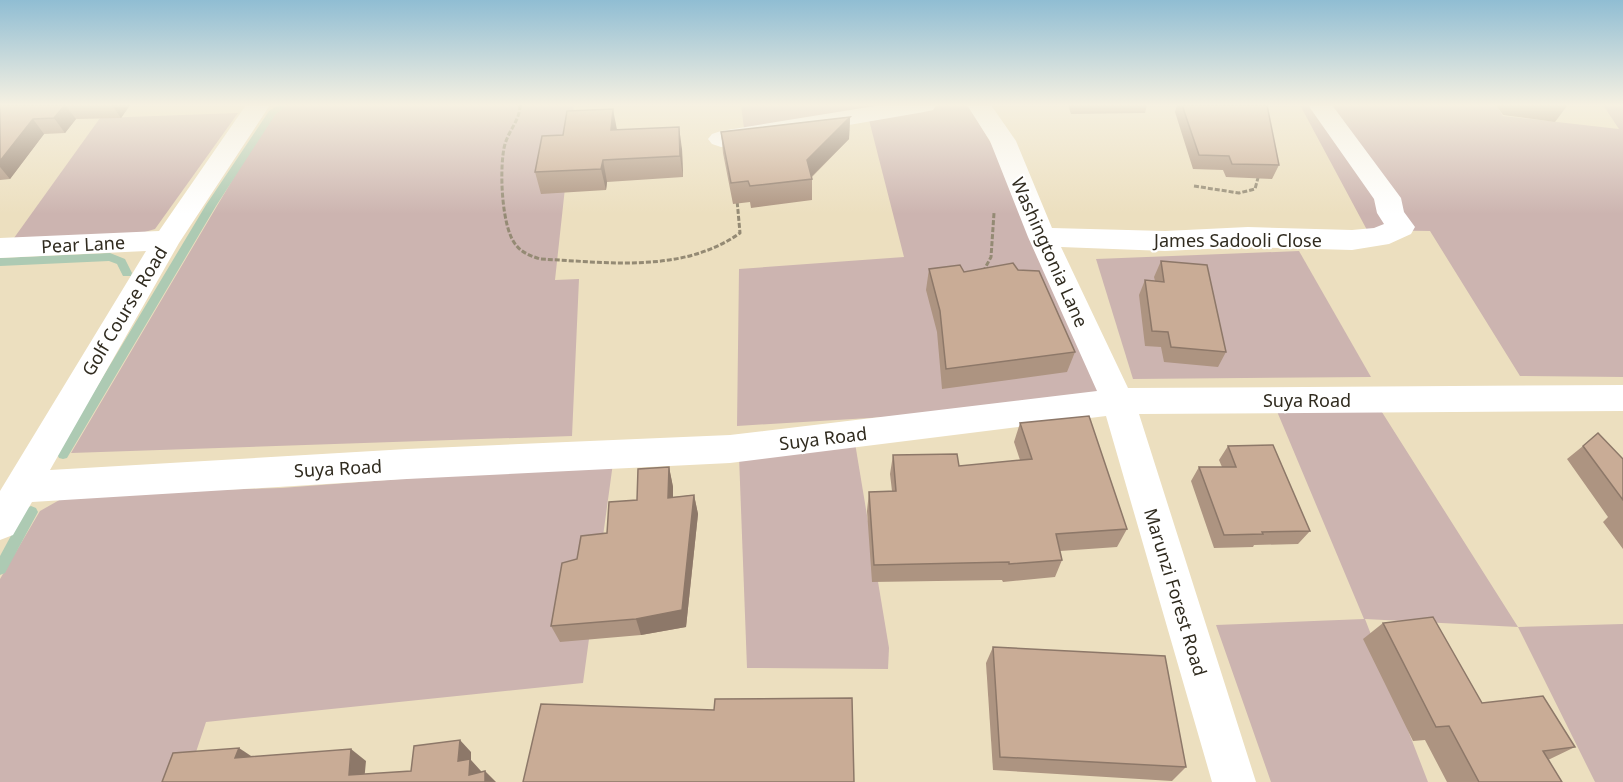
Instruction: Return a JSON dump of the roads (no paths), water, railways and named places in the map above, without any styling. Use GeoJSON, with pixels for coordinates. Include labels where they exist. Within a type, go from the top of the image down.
{"type":"FeatureCollection","features":[{"type":"Feature","properties":{"kind":"street","name":"Golf Course Road"},"geometry":{"type":"LineString","coordinates":[[0,525],[97,355],[167,240],[233,141]]}},
{"type":"Feature","properties":{"kind":"street","name":"Washingtonia Lane"},"geometry":{"type":"LineString","coordinates":[[1003,141],[1042,237],[1118,401]]}},
{"type":"Feature","properties":{"kind":"street","name":"James Sadooli Close"},"geometry":{"type":"LineString","coordinates":[[1042,237],[1165,241],[1248,237],[1352,240],[1379,237],[1401,227],[1392,213],[1387,198],[1346,141]]}},
{"type":"Feature","properties":{"kind":"street","name":"Pear Lane"},"geometry":{"type":"LineString","coordinates":[[0,248],[167,240]]}},
{"type":"Feature","properties":{"kind":"street","name":"Suya Road"},"geometry":{"type":"LineString","coordinates":[[23,487],[395,464],[730,449],[1118,401],[1623,398]]}},
{"type":"Feature","properties":{"kind":"street","name":"Marunzi Forest Road"},"geometry":{"type":"LineString","coordinates":[[1118,401],[1234,782]]}},
{"type":"Feature","properties":{"kind":"waterway"},"geometry":{"type":"LineString","coordinates":[[63,454],[211,205],[253,141]]}},
{"type":"Feature","properties":{"kind":"waterway"},"geometry":{"type":"LineString","coordinates":[[0,262],[110,257],[121,262],[127,273]]}},
{"type":"Feature","properties":{"kind":"waterway"},"geometry":{"type":"LineString","coordinates":[[0,569],[31,512]]}}]}
